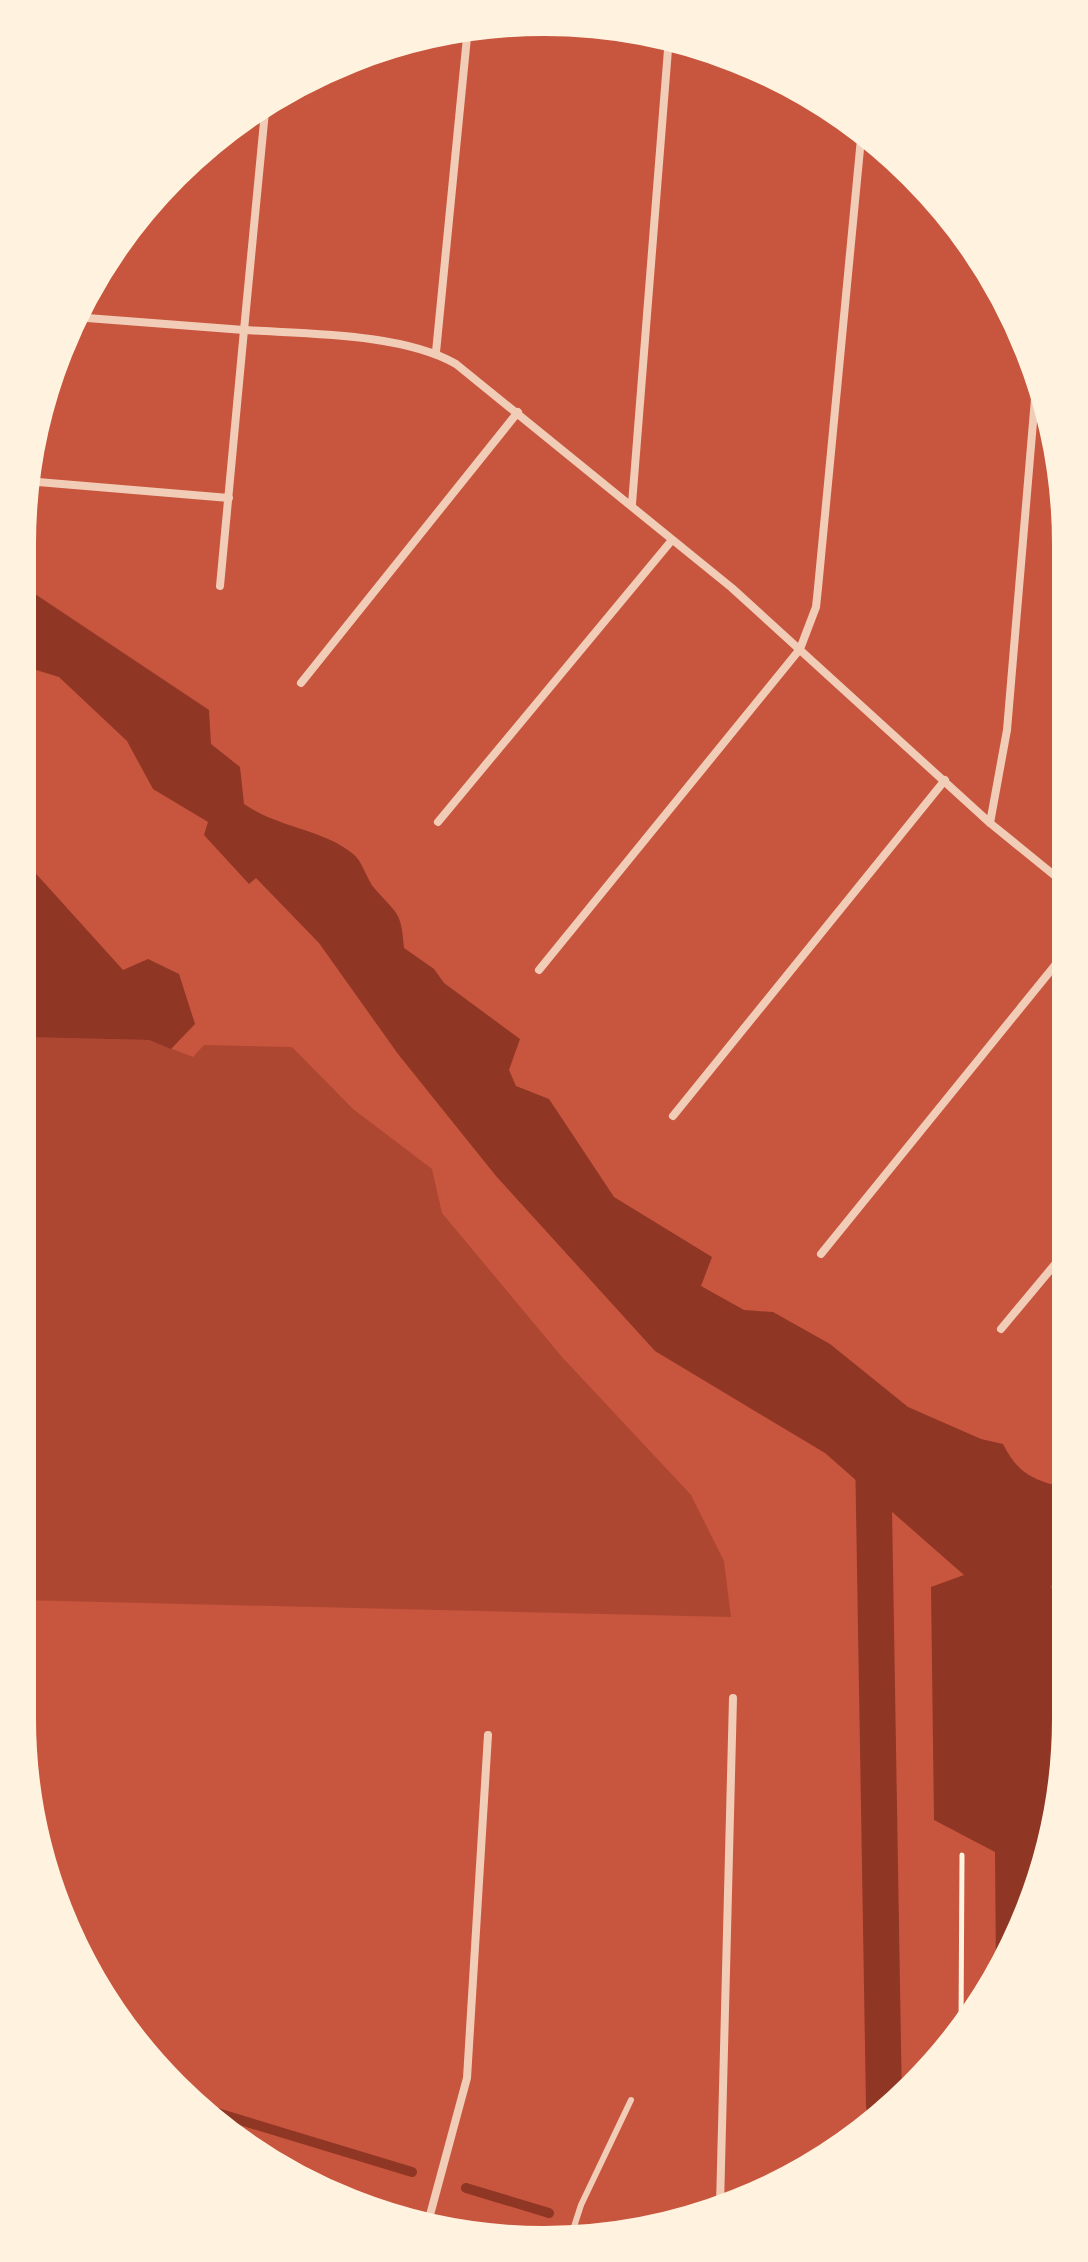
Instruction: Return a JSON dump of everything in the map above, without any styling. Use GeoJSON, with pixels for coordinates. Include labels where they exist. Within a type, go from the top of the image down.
{"type":"FeatureCollection","features":[{"type":"Feature","properties":{"kind":"street"},"geometry":{"type":"LineString","coordinates":[[436,352],[467,40]]}},
{"type":"Feature","properties":{"kind":"street"},"geometry":{"type":"LineString","coordinates":[[632,504],[668,49]]}},
{"type":"Feature","properties":{"kind":"street"},"geometry":{"type":"LineString","coordinates":[[220,586],[264,118]]}},
{"type":"Feature","properties":{"kind":"street"},"geometry":{"type":"LineString","coordinates":[[539,970],[800,649],[816,607],[860,144]]}},
{"type":"Feature","properties":{"kind":"street"},"geometry":{"type":"LineString","coordinates":[[87,318],[402,344],[436,352],[518,412],[632,504],[800,649],[990,823],[1054,875]]}},
{"type":"Feature","properties":{"kind":"street"},"geometry":{"type":"LineString","coordinates":[[990,823],[1007,730],[1035,404]]}},
{"type":"Feature","properties":{"kind":"street"},"geometry":{"type":"LineString","coordinates":[[301,683],[518,412]]}},
{"type":"Feature","properties":{"kind":"street"},"geometry":{"type":"LineString","coordinates":[[38,482],[229,498]]}},
{"type":"Feature","properties":{"kind":"street"},"geometry":{"type":"LineString","coordinates":[[438,822],[672,540]]}},
{"type":"Feature","properties":{"kind":"street"},"geometry":{"type":"LineString","coordinates":[[673,1116],[945,780]]}},
{"type":"Feature","properties":{"kind":"street"},"geometry":{"type":"LineString","coordinates":[[821,1254],[1054,967]]}},
{"type":"Feature","properties":{"kind":"street"},"geometry":{"type":"LineString","coordinates":[[1001,1329],[1054,1265]]}},
{"type":"Feature","properties":{"kind":"street"},"geometry":{"type":"LineString","coordinates":[[720,2196],[733,1698]]}},
{"type":"Feature","properties":{"kind":"street"},"geometry":{"type":"LineString","coordinates":[[430,2215],[467,2078],[488,1735]]}},
{"type":"Feature","properties":{"kind":"lane"},"geometry":{"type":"LineString","coordinates":[[574,2227],[581,2205],[631,2100]]}},
{"type":"Feature","properties":{"kind":"path"},"geometry":{"type":"LineString","coordinates":[[961,2011],[962,1855]]}},
{"type":"Feature","properties":{"kind":"shaded area"},"geometry":{"type":"Polygon","coordinates":[[[34,593],[209,710],[211,744],[240,767],[244,804],[340,845],[356,856],[372,885],[397,915],[402,927],[404,948],[434,969],[444,983],[520,1039],[509,1070],[516,1086],[549,1099],[614,1197],[712,1257],[701,1286],[744,1310],[773,1312],[830,1344],[908,1407],[981,1439],[1003,1444],[1015,1463],[1028,1475],[1054,1484],[1054,1584],[1051,1586],[1054,1597],[1054,1718],[1050,1785],[1027,1882],[996,1954],[995,1852],[934,1820],[931,1587],[964,1575],[825,1453],[655,1351],[496,1176],[398,1054],[319,943],[256,878],[249,884],[204,835],[208,822],[153,789],[127,741],[59,677],[34,669],[34,593]]]}},
{"type":"Feature","properties":{"kind":"shaded area"},"geometry":{"type":"Polygon","coordinates":[[[34,871],[123,970],[148,959],[179,974],[195,1024],[171,1049],[149,1040],[34,1037],[34,871]]]}},
{"type":"Feature","properties":{"kind":"shaded area"},"geometry":{"type":"Polygon","coordinates":[[[34,1037],[149,1040],[193,1057],[204,1045],[292,1047],[353,1109],[432,1169],[442,1213],[562,1357],[691,1495],[724,1561],[731,1617],[34,1600],[34,1037]]]}},
{"type":"Feature","properties":{"kind":"waterway"},"geometry":{"type":"LineString","coordinates":[[873,1449],[884,2098]]}},
{"type":"Feature","properties":{"kind":"waterway"},"geometry":{"type":"LineString","coordinates":[[225,2115],[412,2172]]}},
{"type":"Feature","properties":{"kind":"waterway"},"geometry":{"type":"LineString","coordinates":[[466,2188],[549,2213]]}}]}
